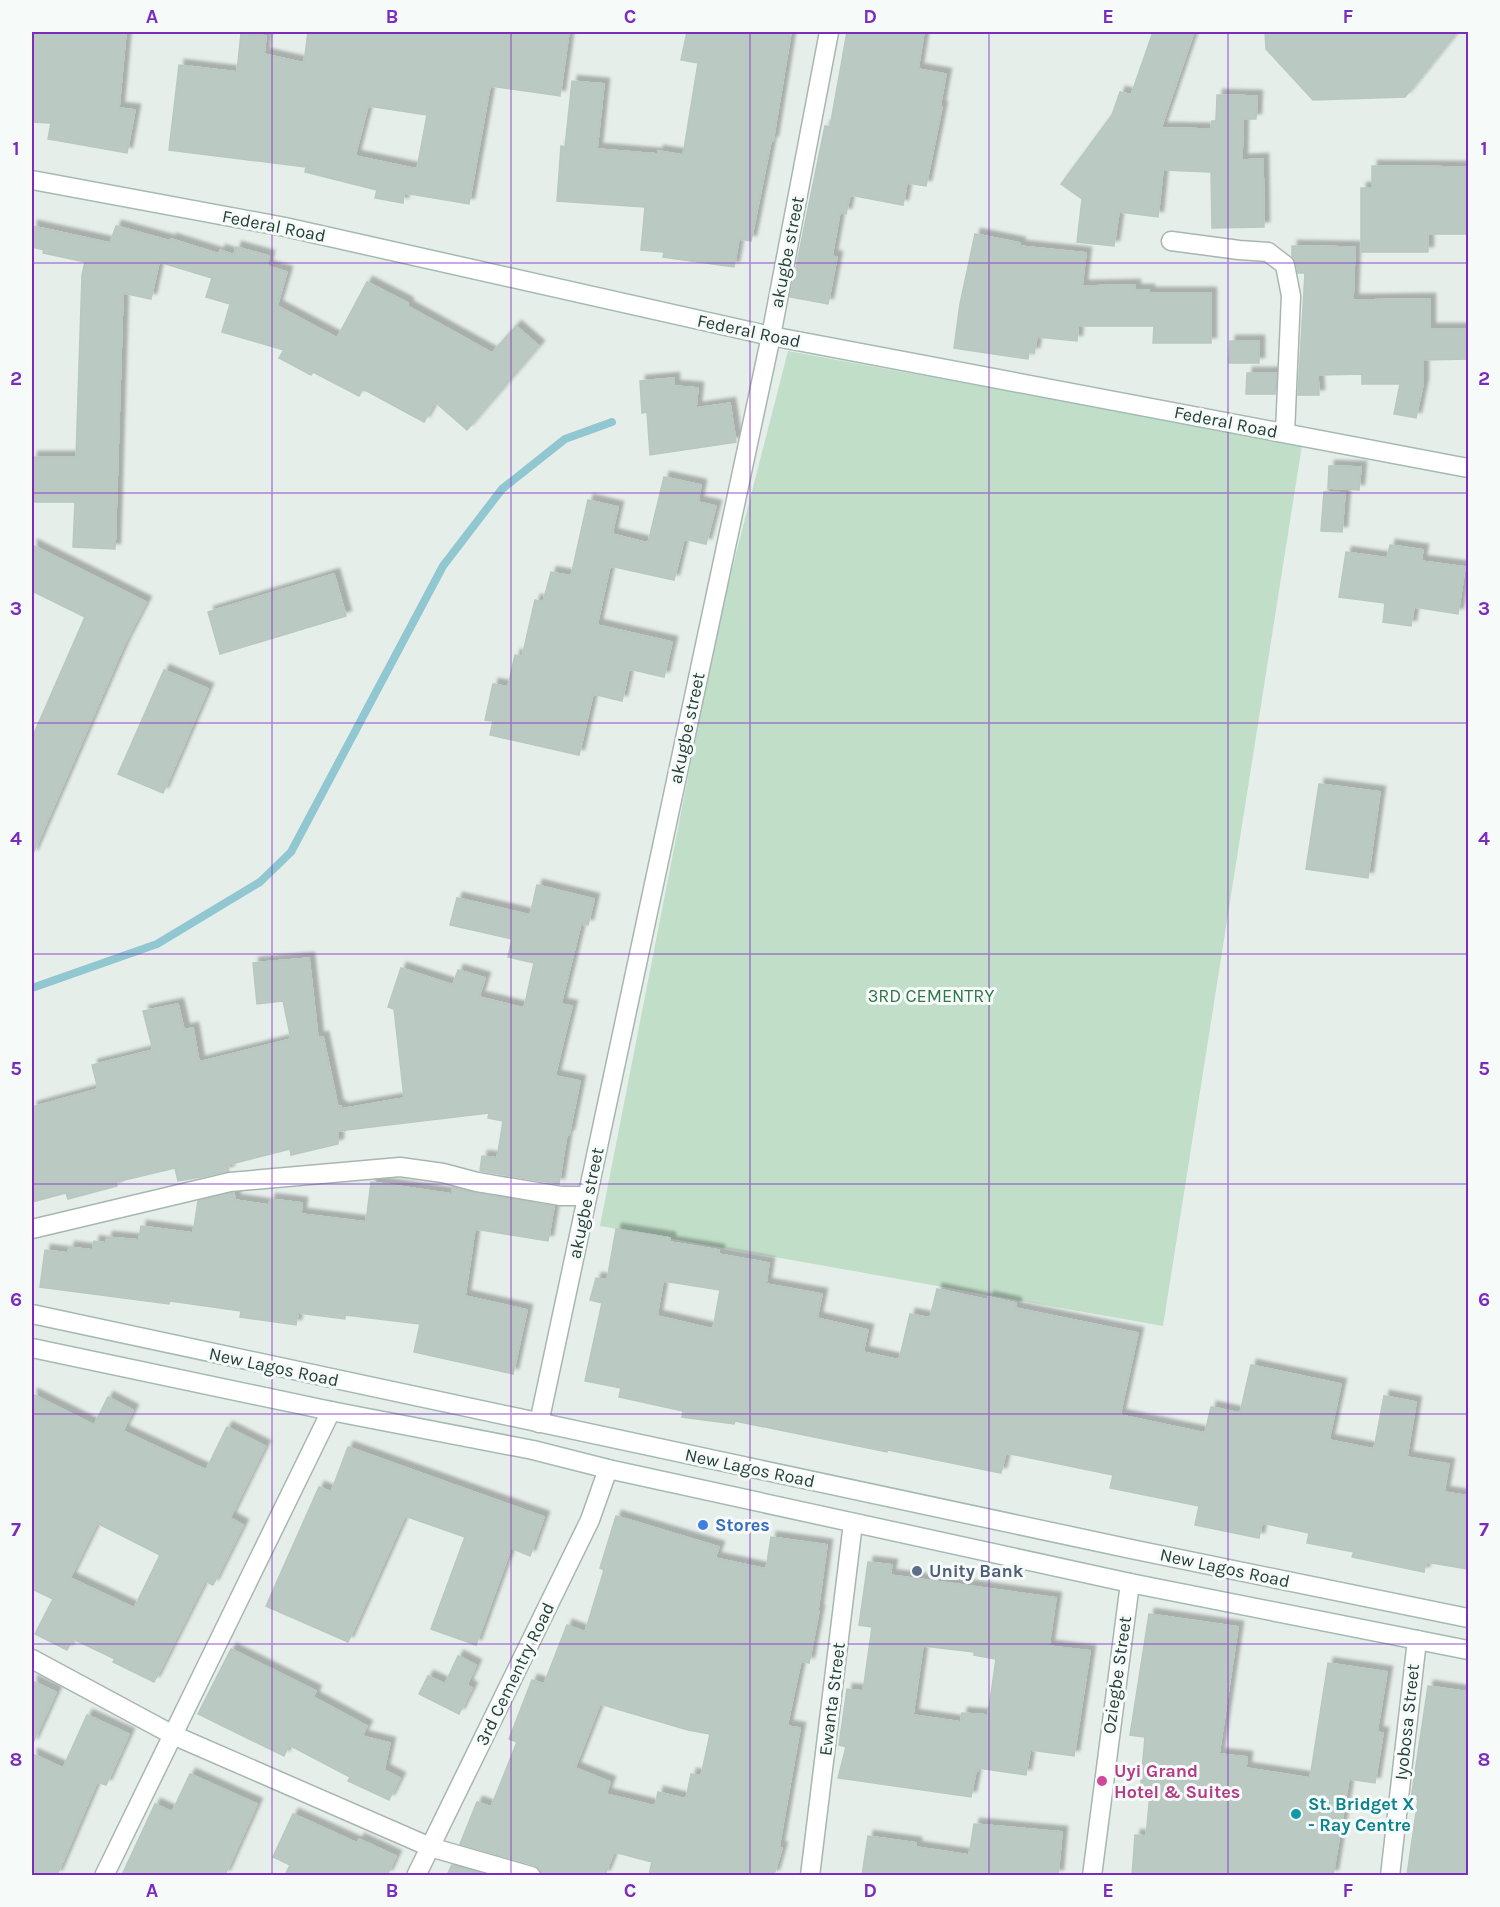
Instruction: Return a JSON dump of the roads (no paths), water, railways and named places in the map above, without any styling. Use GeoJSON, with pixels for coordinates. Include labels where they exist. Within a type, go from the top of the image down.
{"type":"FeatureCollection","features":[{"type":"Feature","properties":{"kind":"street","name":"akugbe street"},"geometry":{"type":"LineString","coordinates":[[539,1423],[771,336],[829,32]]}},
{"type":"Feature","properties":{"kind":"street","name":"Federal Road"},"geometry":{"type":"LineString","coordinates":[[32,180],[285,227],[771,336],[1468,468]]}},
{"type":"Feature","properties":{"kind":"street"},"geometry":{"type":"LineString","coordinates":[[1171,241],[1268,252],[1286,266],[1291,296],[1284,433]]}},
{"type":"Feature","properties":{"kind":"street"},"geometry":{"type":"LineString","coordinates":[[32,1229],[230,1182],[400,1167],[561,1196],[587,1196]]}},
{"type":"Feature","properties":{"kind":"street","name":"New Lagos Road"},"geometry":{"type":"LineString","coordinates":[[32,1314],[1131,1549],[1468,1618]]}},
{"type":"Feature","properties":{"kind":"street","name":"New Lagos Road"},"geometry":{"type":"LineString","coordinates":[[32,1348],[331,1411],[533,1450],[608,1469],[1130,1583],[1468,1650]]}},
{"type":"Feature","properties":{"kind":"street"},"geometry":{"type":"LineString","coordinates":[[104,1875],[331,1411]]}},
{"type":"Feature","properties":{"kind":"street","name":"3rd Cementry Road"},"geometry":{"type":"LineString","coordinates":[[416,1875],[590,1520],[608,1469]]}},
{"type":"Feature","properties":{"kind":"street","name":"Ewanta Street"},"geometry":{"type":"LineString","coordinates":[[810,1875],[854,1522]]}},
{"type":"Feature","properties":{"kind":"street","name":"Oziegbe Street"},"geometry":{"type":"LineString","coordinates":[[1092,1875],[1130,1583]]}},
{"type":"Feature","properties":{"kind":"street","name":"Iyobosa Street"},"geometry":{"type":"LineString","coordinates":[[1390,1875],[1417,1640]]}},
{"type":"Feature","properties":{"kind":"street"},"geometry":{"type":"LineString","coordinates":[[32,1659],[173,1735],[430,1847],[531,1875]]}},
{"type":"Feature","properties":{"kind":"waterway"},"geometry":{"type":"LineString","coordinates":[[32,988],[157,944],[260,882],[291,852],[443,566],[502,489],[565,439],[612,422]]}},
{"type":"Feature","properties":{"kind":"place","name":"Stores"},"geometry":{"type":"Point","coordinates":[703,1525]}},
{"type":"Feature","properties":{"kind":"place","name":"Unity Bank"},"geometry":{"type":"Point","coordinates":[917,1571]}},
{"type":"Feature","properties":{"kind":"place","name":"Uyi Grand Hotel & Suites"},"geometry":{"type":"Point","coordinates":[1102,1781]}},
{"type":"Feature","properties":{"kind":"place","name":"St. Bridget X - Ray Centre"},"geometry":{"type":"Point","coordinates":[1296,1814]}},
{"type":"Feature","properties":{"kind":"park label","name":"3RD CEMENTRY"},"geometry":{"type":"Point","coordinates":[931,996]}}]}
